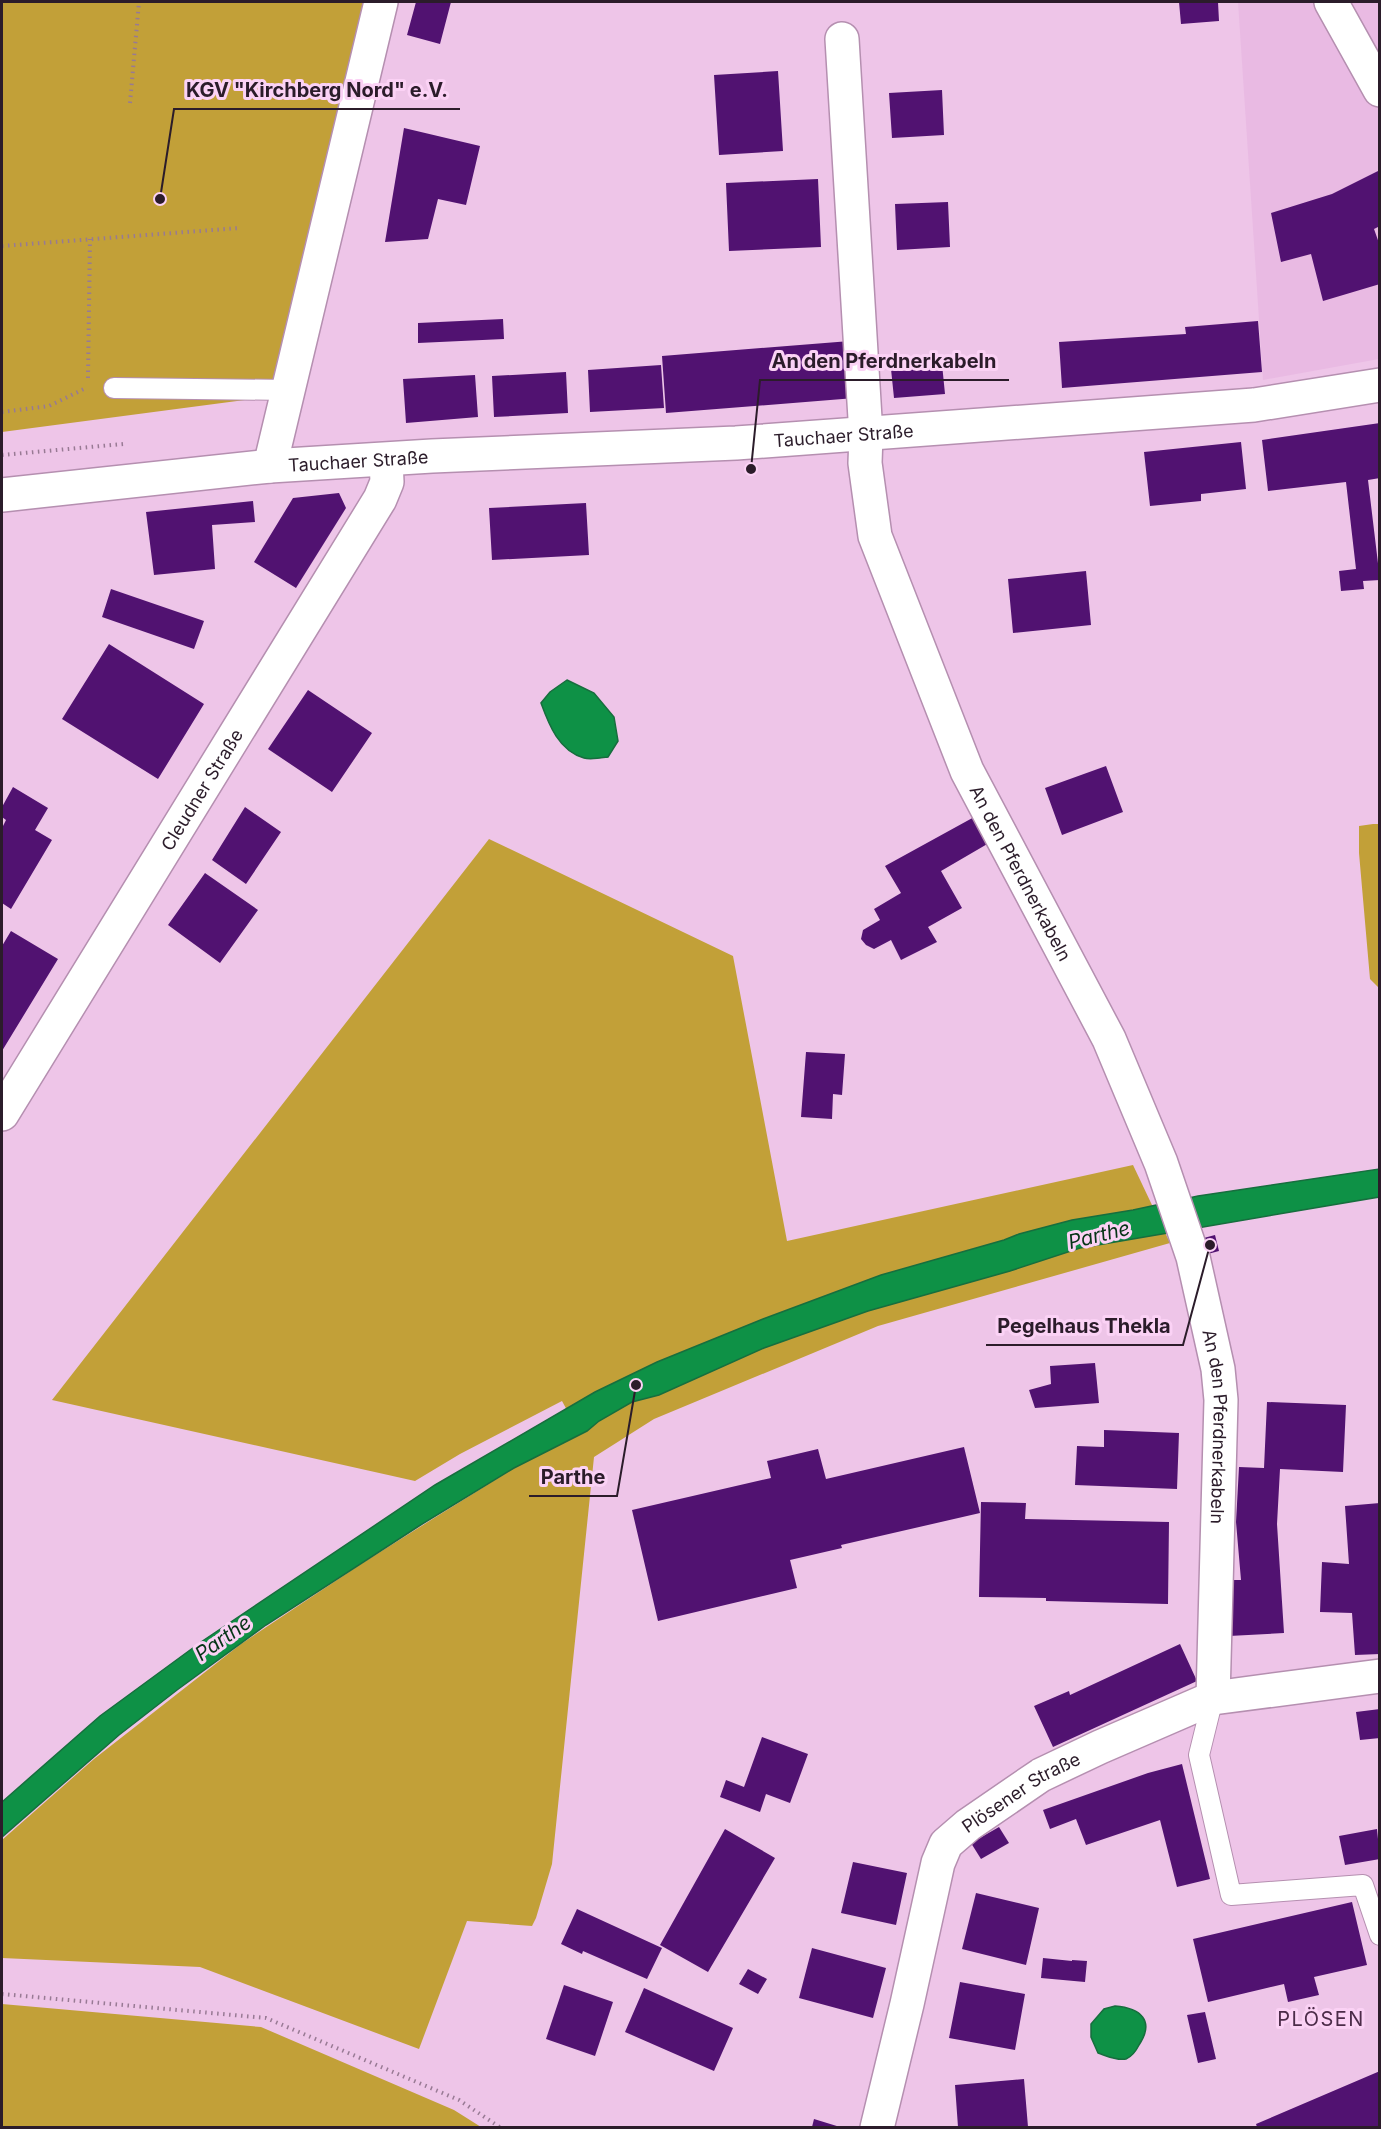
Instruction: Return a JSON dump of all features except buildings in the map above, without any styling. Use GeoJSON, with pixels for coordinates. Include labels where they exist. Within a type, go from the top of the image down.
{"type":"FeatureCollection","features":[{"type":"Feature","properties":{"kind":"street","name":"Tauchaer Straße"},"geometry":{"type":"LineString","coordinates":[[270,466],[381,2]]}},
{"type":"Feature","properties":{"kind":"street"},"geometry":{"type":"LineString","coordinates":[[1331,2],[1380,90]]}},
{"type":"Feature","properties":{"kind":"street","name":"An den Pferdnerkabeln"},"geometry":{"type":"LineString","coordinates":[[842,39],[866,435],[865,463],[876,536],[967,771],[1109,1039],[1161,1163],[1193,1257],[1218,1369],[1221,1400],[1213,1698]]}},
{"type":"Feature","properties":{"kind":"street","name":"Tauchaer Straße"},"geometry":{"type":"LineString","coordinates":[[2,495],[270,466],[866,435],[1254,405],[1380,385]]}},
{"type":"Feature","properties":{"kind":"street","name":"Cleudner Straße"},"geometry":{"type":"LineString","coordinates":[[2,1114],[380,499],[387,482],[386,460]]}},
{"type":"Feature","properties":{"kind":"street","name":"Plösener Straße"},"geometry":{"type":"LineString","coordinates":[[877,2127],[938,1863],[946,1844],[968,1825],[1041,1775],[1213,1698],[1380,1676]]}},
{"type":"Feature","properties":{"kind":"lane"},"geometry":{"type":"LineString","coordinates":[[114,388],[288,390]]}},
{"type":"Feature","properties":{"kind":"lane"},"geometry":{"type":"LineString","coordinates":[[1213,1698],[1199,1755],[1231,1894],[1363,1885],[1380,1935]]}},
{"type":"Feature","properties":{"kind":"path"},"geometry":{"type":"LineString","coordinates":[[130,103],[139,2]]}},
{"type":"Feature","properties":{"kind":"path"},"geometry":{"type":"LineString","coordinates":[[2,246],[239,228]]}},
{"type":"Feature","properties":{"kind":"path"},"geometry":{"type":"LineString","coordinates":[[2,412],[50,406],[87,387],[90,239]]}},
{"type":"Feature","properties":{"kind":"path"},"geometry":{"type":"LineString","coordinates":[[2,1994],[266,2018],[459,2100],[501,2127]]}},
{"type":"Feature","properties":{"kind":"shaded area"},"geometry":{"type":"Polygon","coordinates":[[[2,2],[364,2],[274,396],[2,432],[2,2]]]}},
{"type":"Feature","properties":{"kind":"shaded area"},"geometry":{"type":"Polygon","coordinates":[[[1238,2],[1379,2],[1379,359],[1263,380],[1238,2]]]}},
{"type":"Feature","properties":{"kind":"shaded area"},"geometry":{"type":"Polygon","coordinates":[[[1380,824],[1379,988],[1370,979],[1359,853],[1359,826],[1380,824]]]}},
{"type":"Feature","properties":{"kind":"shaded area"},"geometry":{"type":"Polygon","coordinates":[[[489,839],[733,956],[787,1241],[1133,1165],[1170,1243],[878,1326],[654,1419],[594,1457],[552,1864],[532,1926],[467,1921],[419,2049],[200,1967],[2,1958],[2,1840],[94,1759],[241,1644],[361,1564],[517,1466],[580,1434],[562,1401],[460,1454],[415,1481],[52,1400],[489,839]]]}},
{"type":"Feature","properties":{"kind":"shaded area"},"geometry":{"type":"Polygon","coordinates":[[[2,2004],[261,2027],[454,2110],[481,2127],[2,2127],[2,2004]]]}},
{"type":"Feature","properties":{"kind":"water"},"geometry":{"type":"Polygon","coordinates":[[[567,680],[594,693],[614,717],[618,741],[608,757],[589,759],[575,755],[556,736],[541,703],[550,692],[567,680]]]}},
{"type":"Feature","properties":{"kind":"water"},"geometry":{"type":"Polygon","coordinates":[[[1379,1169],[1379,1197],[1080,1248],[1010,1271],[868,1311],[764,1348],[659,1395],[632,1402],[599,1421],[587,1431],[514,1468],[419,1526],[266,1625],[119,1735],[2,1837],[2,1802],[100,1716],[201,1642],[435,1485],[595,1392],[657,1362],[881,1275],[1019,1234],[1072,1220],[1198,1196],[1379,1169]]]}},
{"type":"Feature","properties":{"kind":"water"},"geometry":{"type":"Polygon","coordinates":[[[1115,2006],[1138,2013],[1143,2017],[1145,2023],[1144,2037],[1134,2053],[1126,2059],[1116,2059],[1098,2053],[1091,2037],[1091,2024],[1104,2009],[1115,2006]]]}},
{"type":"Feature","properties":{"kind":"place","name":"KGV \"Kirchberg Nord\" e.V."},"geometry":{"type":"Point","coordinates":[160,199]}},
{"type":"Feature","properties":{"kind":"place","name":"An den Pferdnerkabeln"},"geometry":{"type":"Point","coordinates":[751,469]}},
{"type":"Feature","properties":{"kind":"place","name":"Pegelhaus Thekla"},"geometry":{"type":"Point","coordinates":[1210,1245]}},
{"type":"Feature","properties":{"kind":"place","name":"Parthe"},"geometry":{"type":"Point","coordinates":[636,1385]}},
{"type":"Feature","properties":{"kind":"district","name":"PLÖSEN"},"geometry":{"type":"Point","coordinates":[1321,2019]}}]}
